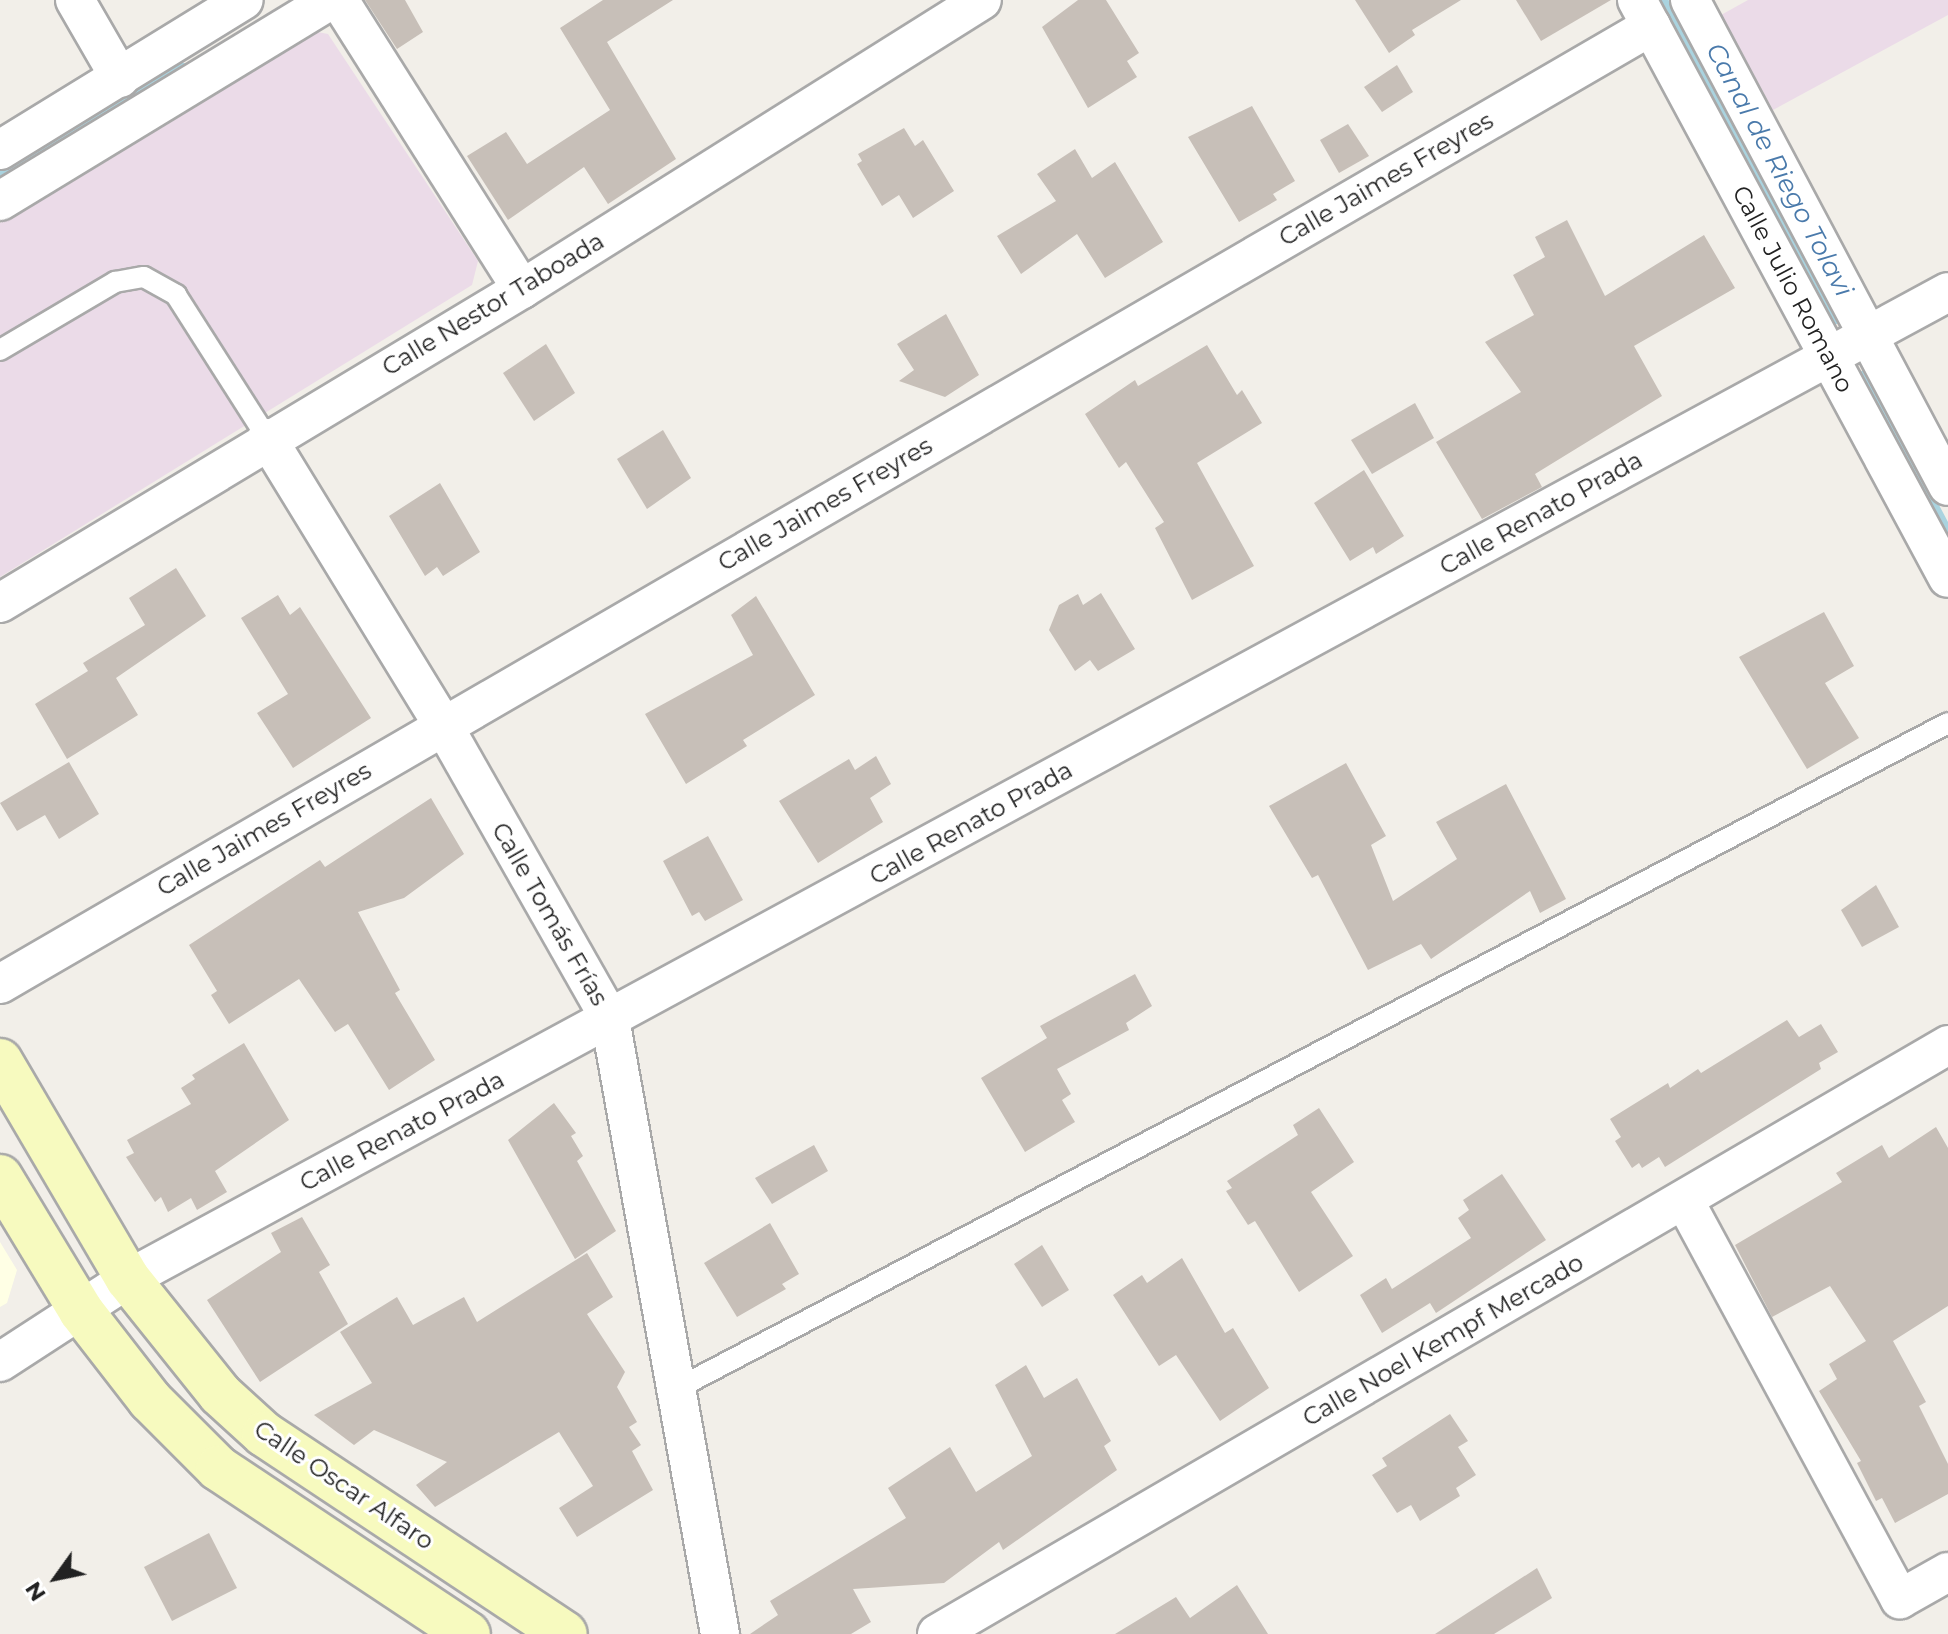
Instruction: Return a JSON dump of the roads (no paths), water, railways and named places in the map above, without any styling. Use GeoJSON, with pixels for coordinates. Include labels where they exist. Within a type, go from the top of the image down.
{"type":"FeatureCollection","features":[{"type":"Feature","properties":{"kind":"main road","name":"Calle Oscar Alfaro"},"geometry":{"type":"LineString","coordinates":[[0,1061],[128,1279],[220,1394],[264,1434],[565,1634]]}},
{"type":"Feature","properties":{"kind":"main road"},"geometry":{"type":"LineString","coordinates":[[0,1177],[81,1311],[150,1400],[218,1468],[468,1634]]}},
{"type":"Feature","properties":{"kind":"street"},"geometry":{"type":"LineString","coordinates":[[75,0],[120,78]]}},
{"type":"Feature","properties":{"kind":"street"},"geometry":{"type":"LineString","coordinates":[[0,150],[244,0]]}},
{"type":"Feature","properties":{"kind":"street"},"geometry":{"type":"LineString","coordinates":[[0,201],[330,0]]}},
{"type":"Feature","properties":{"kind":"street"},"geometry":{"type":"LineString","coordinates":[[339,0],[522,289]]}},
{"type":"Feature","properties":{"kind":"street","name":"Calle Nestor Taboada"},"geometry":{"type":"LineString","coordinates":[[0,603],[267,438],[522,289],[982,0]]}},
{"type":"Feature","properties":{"kind":"street","name":"Calle Julio Romano"},"geometry":{"type":"LineString","coordinates":[[1690,0],[1948,486]]}},
{"type":"Feature","properties":{"kind":"street","name":"Calle Julio Romano"},"geometry":{"type":"LineString","coordinates":[[1644,13],[1948,578]]}},
{"type":"Feature","properties":{"kind":"street","name":"Calle Jaimes Freyres"},"geometry":{"type":"LineString","coordinates":[[0,984],[1644,13]]}},
{"type":"Feature","properties":{"kind":"street","name":"Calle Renato Prada"},"geometry":{"type":"LineString","coordinates":[[0,1362],[128,1279],[1948,292]]}},
{"type":"Feature","properties":{"kind":"street","name":"Calle Tomás Frías"},"geometry":{"type":"LineString","coordinates":[[267,438],[443,725],[610,1019],[680,1387],[720,1634]]}},
{"type":"Feature","properties":{"kind":"street","name":"Calle Noel Kempf Mercado"},"geometry":{"type":"LineString","coordinates":[[937,1634],[1948,1045]]}},
{"type":"Feature","properties":{"kind":"street"},"geometry":{"type":"LineString","coordinates":[[1684,1200],[1900,1599],[1948,1572]]}},
{"type":"Feature","properties":{"kind":"lane"},"geometry":{"type":"LineString","coordinates":[[0,350],[115,282],[144,277],[176,295],[267,438]]}},
{"type":"Feature","properties":{"kind":"lane"},"geometry":{"type":"LineString","coordinates":[[680,1387],[1948,723]]}},
{"type":"Feature","properties":{"kind":"waterway","name":"Canal de Riego Tolavi"},"geometry":{"type":"LineString","coordinates":[[1662,0],[1834,318]]}},
{"type":"Feature","properties":{"kind":"waterway"},"geometry":{"type":"LineString","coordinates":[[0,176],[182,68]]}},
{"type":"Feature","properties":{"kind":"waterway","name":"Canal de Riego Tolavi"},"geometry":{"type":"LineString","coordinates":[[1864,375],[1948,534]]}}]}
